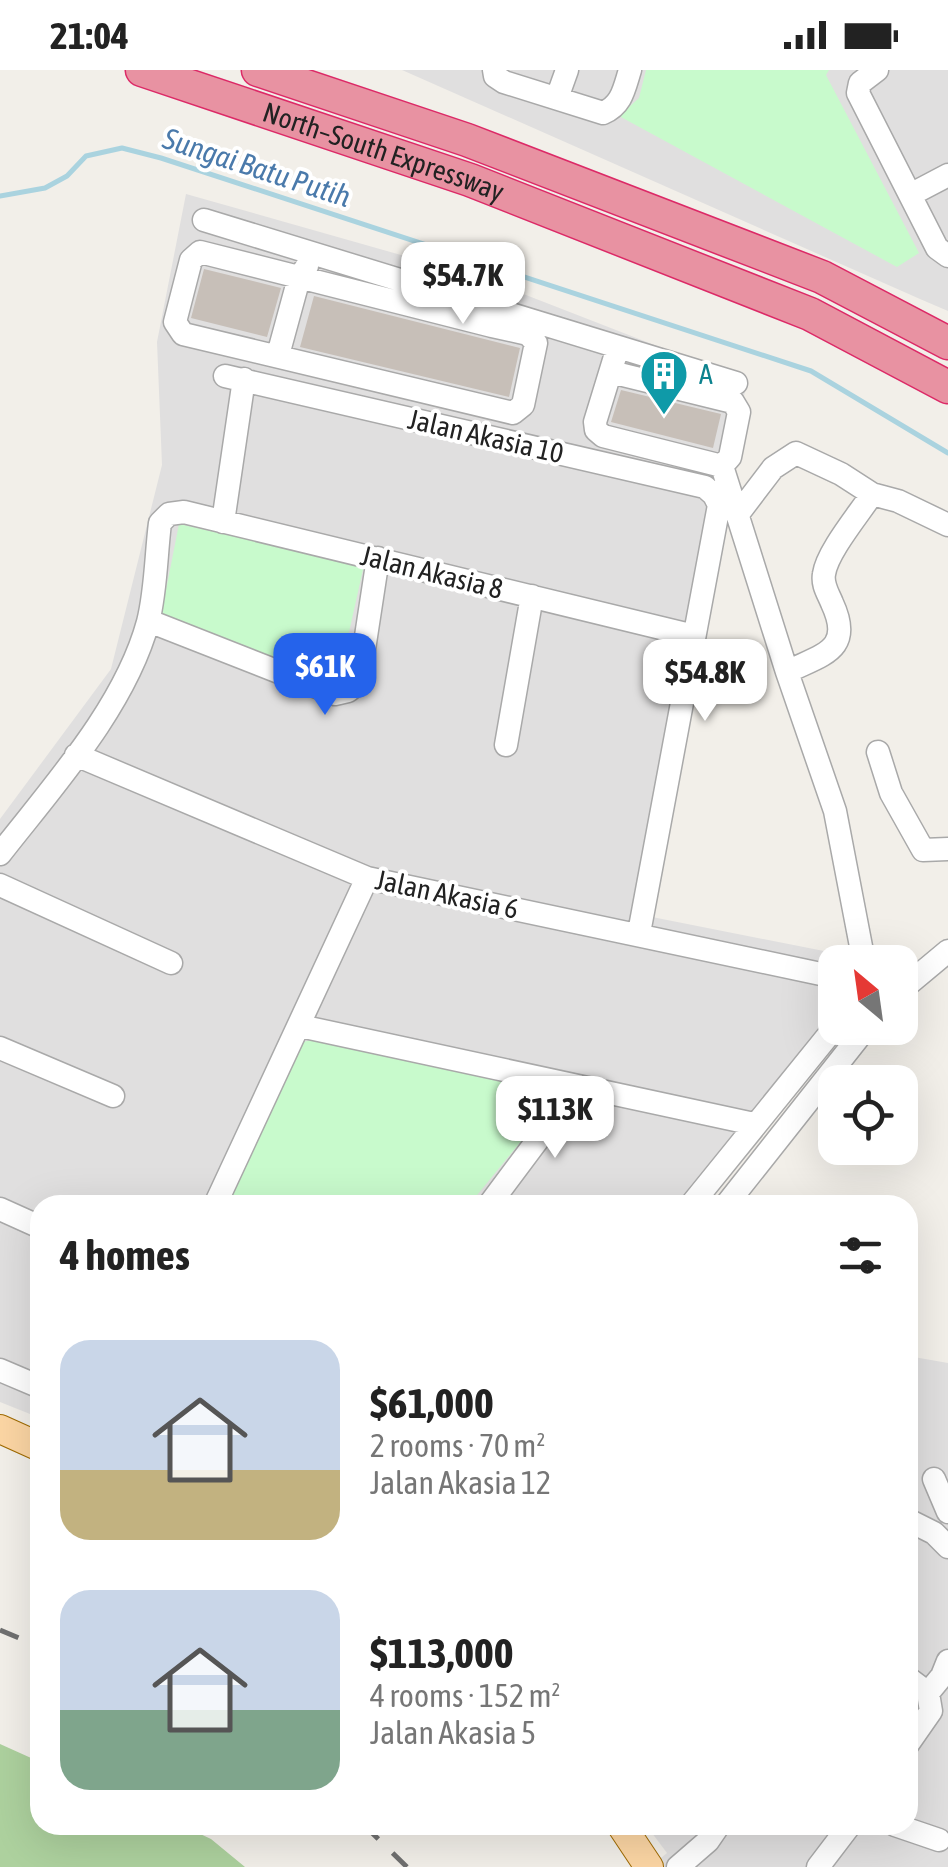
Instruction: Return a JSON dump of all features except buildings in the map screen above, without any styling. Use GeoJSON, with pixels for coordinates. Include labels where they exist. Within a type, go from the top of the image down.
{"type":"FeatureCollection","features":[{"type":"Feature","properties":{"kind":"highway","name":"North–South Expressway"},"geometry":{"type":"LineString","coordinates":[[142,70],[524,201],[810,314],[948,387]]}},
{"type":"Feature","properties":{"kind":"highway","name":"North–South Expressway"},"geometry":{"type":"LineString","coordinates":[[258,70],[468,140],[822,277],[948,343]]}},
{"type":"Feature","properties":{"kind":"main road"},"geometry":{"type":"LineString","coordinates":[[0,1429],[30,1442]]}},
{"type":"Feature","properties":{"kind":"main road"},"geometry":{"type":"LineString","coordinates":[[628,1835],[649,1867]]}},
{"type":"Feature","properties":{"kind":"street"},"geometry":{"type":"LineString","coordinates":[[494,70],[495,76],[504,82],[603,113],[614,108],[622,97],[630,70]]}},
{"type":"Feature","properties":{"kind":"street"},"geometry":{"type":"LineString","coordinates":[[557,98],[567,70]]}},
{"type":"Feature","properties":{"kind":"street"},"geometry":{"type":"LineString","coordinates":[[877,70],[860,83],[858,93],[936,248],[948,256]]}},
{"type":"Feature","properties":{"kind":"street"},"geometry":{"type":"LineString","coordinates":[[910,195],[948,175]]}},
{"type":"Feature","properties":{"kind":"street"},"geometry":{"type":"LineString","coordinates":[[204,220],[315,254],[497,319],[528,334],[536,343],[522,405],[514,414],[183,334],[176,328],[191,260],[205,252],[299,278],[497,319],[618,347],[736,383]]}},
{"type":"Feature","properties":{"kind":"street"},"geometry":{"type":"LineString","coordinates":[[278,355],[299,278],[315,254]]}},
{"type":"Feature","properties":{"kind":"street"},"geometry":{"type":"LineString","coordinates":[[618,347],[595,422],[599,434],[722,466]]}},
{"type":"Feature","properties":{"kind":"street"},"geometry":{"type":"LineString","coordinates":[[610,372],[733,402],[739,412],[730,458],[722,466]]}},
{"type":"Feature","properties":{"kind":"street","name":"Jalan Akasia 10"},"geometry":{"type":"LineString","coordinates":[[223,522],[234,378],[705,487],[728,510]]}},
{"type":"Feature","properties":{"kind":"street"},"geometry":{"type":"LineString","coordinates":[[639,933],[694,636],[728,510],[796,453],[872,494],[898,501],[948,525]]}},
{"type":"Feature","properties":{"kind":"street"},"geometry":{"type":"LineString","coordinates":[[722,466],[728,510],[835,811],[861,945]]}},
{"type":"Feature","properties":{"kind":"street"},"geometry":{"type":"LineString","coordinates":[[786,672],[834,649],[841,636],[841,622],[824,584],[825,568],[872,494]]}},
{"type":"Feature","properties":{"kind":"street","name":"Jalan Akasia 8"},"geometry":{"type":"LineString","coordinates":[[148,621],[160,523],[170,514],[184,512],[694,636]]}},
{"type":"Feature","properties":{"kind":"street"},"geometry":{"type":"LineString","coordinates":[[0,854],[76,755],[130,673],[148,621],[335,694],[348,691],[358,682],[378,558]]}},
{"type":"Feature","properties":{"kind":"street"},"geometry":{"type":"LineString","coordinates":[[506,745],[532,596]]}},
{"type":"Feature","properties":{"kind":"street"},"geometry":{"type":"LineString","coordinates":[[878,752],[890,793],[922,850],[948,849]]}},
{"type":"Feature","properties":{"kind":"street","name":"Jalan Akasia 6"},"geometry":{"type":"LineString","coordinates":[[76,755],[367,878],[818,973]]}},
{"type":"Feature","properties":{"kind":"street"},"geometry":{"type":"LineString","coordinates":[[221,1195],[367,878]]}},
{"type":"Feature","properties":{"kind":"street"},"geometry":{"type":"LineString","coordinates":[[0,885],[172,963]]}},
{"type":"Feature","properties":{"kind":"street"},"geometry":{"type":"LineString","coordinates":[[918,976],[948,951]]}},
{"type":"Feature","properties":{"kind":"street"},"geometry":{"type":"LineString","coordinates":[[300,1026],[754,1124]]}},
{"type":"Feature","properties":{"kind":"street"},"geometry":{"type":"LineString","coordinates":[[700,1195],[819,1045]]}},
{"type":"Feature","properties":{"kind":"street"},"geometry":{"type":"LineString","coordinates":[[734,1195],[853,1045]]}},
{"type":"Feature","properties":{"kind":"street"},"geometry":{"type":"LineString","coordinates":[[0,1048],[112,1096]]}},
{"type":"Feature","properties":{"kind":"street"},"geometry":{"type":"LineString","coordinates":[[496,1195],[578,1086]]}},
{"type":"Feature","properties":{"kind":"street"},"geometry":{"type":"LineString","coordinates":[[0,1209],[30,1222]]}},
{"type":"Feature","properties":{"kind":"street"},"geometry":{"type":"LineString","coordinates":[[0,1370],[30,1383]]}},
{"type":"Feature","properties":{"kind":"street"},"geometry":{"type":"LineString","coordinates":[[934,1479],[948,1512]]}},
{"type":"Feature","properties":{"kind":"street"},"geometry":{"type":"LineString","coordinates":[[918,1525],[948,1546]]}},
{"type":"Feature","properties":{"kind":"street"},"geometry":{"type":"LineString","coordinates":[[918,1729],[930,1711],[928,1693],[948,1661]]}},
{"type":"Feature","properties":{"kind":"street"},"geometry":{"type":"LineString","coordinates":[[918,1686],[928,1693]]}},
{"type":"Feature","properties":{"kind":"street"},"geometry":{"type":"LineString","coordinates":[[918,1833],[939,1840]]}},
{"type":"Feature","properties":{"kind":"street"},"geometry":{"type":"LineString","coordinates":[[678,1867],[712,1835]]}},
{"type":"Feature","properties":{"kind":"street"},"geometry":{"type":"LineString","coordinates":[[818,1867],[842,1835]]}},
{"type":"Feature","properties":{"kind":"shaded area"},"geometry":{"type":"Polygon","coordinates":[[[402,70],[948,70],[948,311],[920,299],[402,70]]]}},
{"type":"Feature","properties":{"kind":"shaded area"},"geometry":{"type":"Polygon","coordinates":[[[186,194],[482,278],[747,381],[642,915],[818,950],[818,1038],[704,1195],[30,1195],[30,1414],[0,1402],[0,819],[111,669],[162,465],[157,342],[186,194]]]}},
{"type":"Feature","properties":{"kind":"shaded area"},"geometry":{"type":"Polygon","coordinates":[[[918,1358],[948,1363],[948,1867],[650,1867],[667,1853],[654,1835],[918,1835],[918,1358]]]}},
{"type":"Feature","properties":{"kind":"green space"},"geometry":{"type":"Polygon","coordinates":[[[646,70],[829,70],[826,75],[919,253],[897,267],[619,116],[639,98],[646,70]]]}},
{"type":"Feature","properties":{"kind":"green space"},"geometry":{"type":"Polygon","coordinates":[[[179,524],[364,565],[343,659],[321,676],[161,615],[179,524]]]}},
{"type":"Feature","properties":{"kind":"green space"},"geometry":{"type":"Polygon","coordinates":[[[316,1038],[547,1087],[553,1102],[477,1195],[230,1195],[298,1044],[316,1038]]]}},
{"type":"Feature","properties":{"kind":"green space"},"geometry":{"type":"Polygon","coordinates":[[[0,1744],[30,1758],[30,1835],[202,1835],[245,1867],[0,1867],[0,1744]]]}},
{"type":"Feature","properties":{"kind":"waterway","name":"Sungai Batu Putih"},"geometry":{"type":"LineString","coordinates":[[0,196],[45,188],[67,176],[86,156],[122,148],[161,158],[811,371],[948,453]]}},
{"type":"Feature","properties":{"kind":"railway"},"geometry":{"type":"LineString","coordinates":[[0,1630],[30,1643]]}},
{"type":"Feature","properties":{"kind":"railway"},"geometry":{"type":"LineString","coordinates":[[374,1835],[407,1867]]}},
{"type":"Feature","properties":{"kind":"place","name":"A"},"geometry":{"type":"Point","coordinates":[664,416]}}]}
